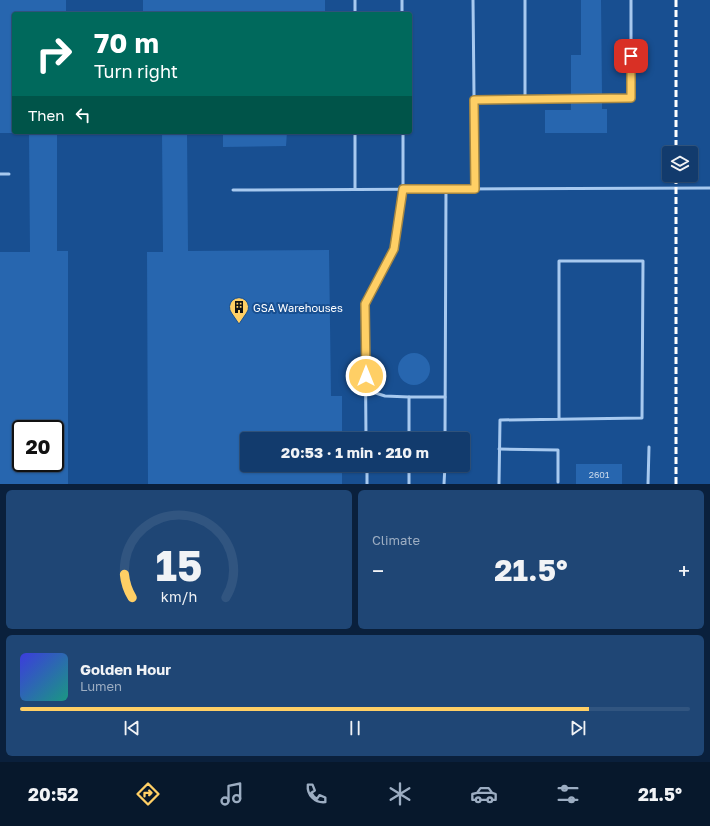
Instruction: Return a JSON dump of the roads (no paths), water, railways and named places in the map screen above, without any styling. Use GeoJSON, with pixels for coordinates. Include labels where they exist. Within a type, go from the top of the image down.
{"type":"FeatureCollection","features":[{"type":"Feature","properties":{"kind":"lane"},"geometry":{"type":"LineString","coordinates":[[355,0],[355,12]]}},
{"type":"Feature","properties":{"kind":"lane"},"geometry":{"type":"LineString","coordinates":[[402,0],[402,12]]}},
{"type":"Feature","properties":{"kind":"lane"},"geometry":{"type":"LineString","coordinates":[[473,0],[475,189]]}},
{"type":"Feature","properties":{"kind":"lane"},"geometry":{"type":"LineString","coordinates":[[525,0],[525,99]]}},
{"type":"Feature","properties":{"kind":"lane"},"geometry":{"type":"LineString","coordinates":[[474,100],[631,98],[631,0]]}},
{"type":"Feature","properties":{"kind":"lane"},"geometry":{"type":"LineString","coordinates":[[355,134],[355,190]]}},
{"type":"Feature","properties":{"kind":"lane"},"geometry":{"type":"LineString","coordinates":[[366,432],[365,304],[394,249],[403,189],[403,134]]}},
{"type":"Feature","properties":{"kind":"lane"},"geometry":{"type":"LineString","coordinates":[[0,174],[9,174]]}},
{"type":"Feature","properties":{"kind":"lane"},"geometry":{"type":"LineString","coordinates":[[233,190],[710,188]]}},
{"type":"Feature","properties":{"kind":"lane"},"geometry":{"type":"LineString","coordinates":[[445,432],[446,189]]}},
{"type":"Feature","properties":{"kind":"lane"},"geometry":{"type":"LineString","coordinates":[[499,484],[500,420],[642,418],[643,261],[559,261],[559,419]]}},
{"type":"Feature","properties":{"kind":"lane"},"geometry":{"type":"LineString","coordinates":[[366,390],[385,396],[445,397]]}},
{"type":"Feature","properties":{"kind":"lane"},"geometry":{"type":"LineString","coordinates":[[409,397],[409,432]]}},
{"type":"Feature","properties":{"kind":"lane"},"geometry":{"type":"LineString","coordinates":[[648,484],[649,447]]}},
{"type":"Feature","properties":{"kind":"lane"},"geometry":{"type":"LineString","coordinates":[[499,449],[558,450],[558,482]]}},
{"type":"Feature","properties":{"kind":"lane"},"geometry":{"type":"LineString","coordinates":[[366,472],[367,484]]}},
{"type":"Feature","properties":{"kind":"lane"},"geometry":{"type":"LineString","coordinates":[[409,472],[409,484]]}},
{"type":"Feature","properties":{"kind":"lane"},"geometry":{"type":"LineString","coordinates":[[444,484],[445,472]]}},
{"type":"Feature","properties":{"kind":"railway"},"geometry":{"type":"LineString","coordinates":[[676,0],[676,146]]}},
{"type":"Feature","properties":{"kind":"railway"},"geometry":{"type":"LineString","coordinates":[[676,182],[676,484]]}},
{"type":"Feature","properties":{"kind":"place","name":"GSA Warehouses"},"geometry":{"type":"Point","coordinates":[239,324]}}]}
